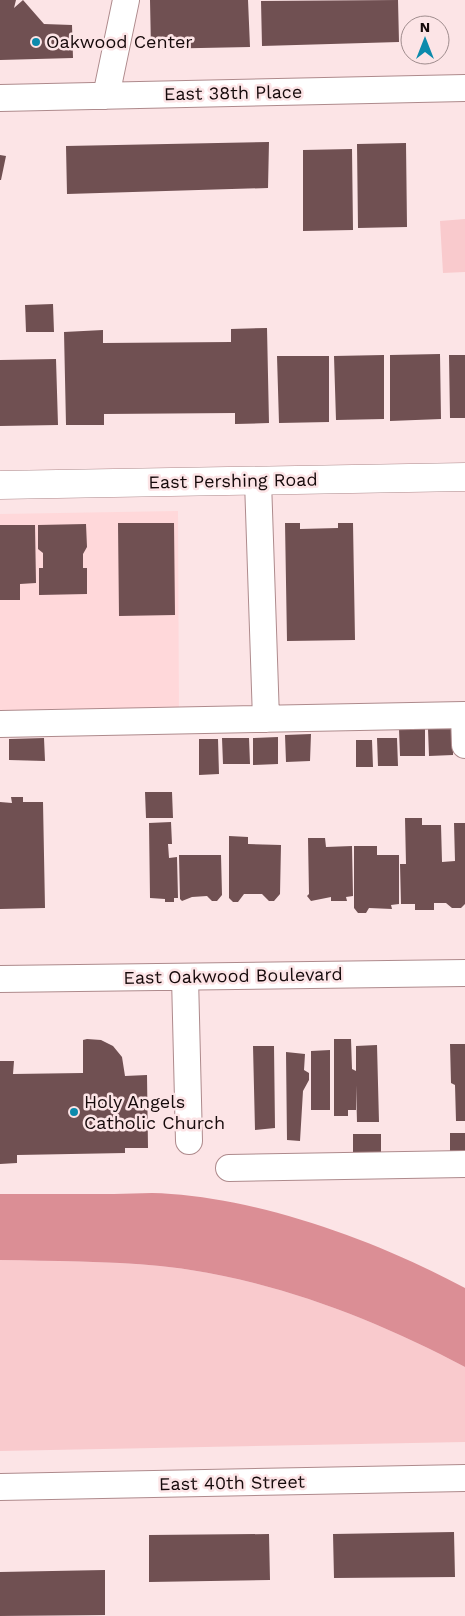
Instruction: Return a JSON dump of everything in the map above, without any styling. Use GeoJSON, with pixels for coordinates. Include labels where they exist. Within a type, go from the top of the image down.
{"type":"FeatureCollection","features":[{"type":"Feature","properties":{"kind":"main road","name":"East Pershing Road"},"geometry":{"type":"LineString","coordinates":[[0,484],[465,477]]}},
{"type":"Feature","properties":{"kind":"street"},"geometry":{"type":"LineString","coordinates":[[106,96],[126,0]]}},
{"type":"Feature","properties":{"kind":"street","name":"East 38th Place"},"geometry":{"type":"LineString","coordinates":[[0,98],[465,88]]}},
{"type":"Feature","properties":{"kind":"street"},"geometry":{"type":"LineString","coordinates":[[258,480],[266,719]]}},
{"type":"Feature","properties":{"kind":"street"},"geometry":{"type":"LineString","coordinates":[[0,724],[464,715],[465,745]]}},
{"type":"Feature","properties":{"kind":"street","name":"East Oakwood Boulevard"},"geometry":{"type":"LineString","coordinates":[[0,979],[465,973]]}},
{"type":"Feature","properties":{"kind":"street"},"geometry":{"type":"LineString","coordinates":[[185,977],[189,1141]]}},
{"type":"Feature","properties":{"kind":"street"},"geometry":{"type":"LineString","coordinates":[[229,1168],[465,1164]]}},
{"type":"Feature","properties":{"kind":"street","name":"East 40th Street"},"geometry":{"type":"LineString","coordinates":[[0,1487],[465,1478]]}},
{"type":"Feature","properties":{"kind":"shaded area"},"geometry":{"type":"Polygon","coordinates":[[[465,219],[465,272],[443,273],[440,221],[465,219]]]}},
{"type":"Feature","properties":{"kind":"shaded area"},"geometry":{"type":"Polygon","coordinates":[[[178,511],[179,720],[0,724],[0,514],[178,511]]]}},
{"type":"Feature","properties":{"kind":"shaded area"},"geometry":{"type":"Polygon","coordinates":[[[157,1193],[208,1198],[284,1215],[360,1240],[432,1271],[465,1288],[465,1367],[355,1316],[317,1302],[239,1279],[200,1271],[140,1264],[0,1260],[0,1194],[157,1193]]]}},
{"type":"Feature","properties":{"kind":"shaded area"},"geometry":{"type":"Polygon","coordinates":[[[0,1260],[120,1263],[200,1271],[278,1290],[355,1316],[465,1367],[465,1442],[0,1451],[0,1260]]]}},
{"type":"Feature","properties":{"kind":"building","name":"Oakwood Center"},"geometry":{"type":"Polygon","coordinates":[[[0,0],[16,0],[14,8],[23,0],[44,24],[72,25],[73,58],[0,60],[0,0]]]}},
{"type":"Feature","properties":{"kind":"building"},"geometry":{"type":"Polygon","coordinates":[[[150,0],[248,0],[250,47],[151,49],[150,0]]]}},
{"type":"Feature","properties":{"kind":"building"},"geometry":{"type":"Polygon","coordinates":[[[398,0],[399,42],[262,46],[261,1],[398,0]]]}},
{"type":"Feature","properties":{"kind":"building"},"geometry":{"type":"Polygon","coordinates":[[[269,142],[268,188],[67,194],[66,146],[269,142]]]}},
{"type":"Feature","properties":{"kind":"building"},"geometry":{"type":"Polygon","coordinates":[[[406,143],[407,227],[358,228],[357,144],[406,143]]]}},
{"type":"Feature","properties":{"kind":"building"},"geometry":{"type":"Polygon","coordinates":[[[352,149],[353,230],[303,231],[303,150],[352,149]]]}},
{"type":"Feature","properties":{"kind":"building"},"geometry":{"type":"Polygon","coordinates":[[[0,155],[6,156],[1,180],[0,180],[0,155]]]}},
{"type":"Feature","properties":{"kind":"building"},"geometry":{"type":"Polygon","coordinates":[[[53,304],[54,332],[26,332],[25,305],[53,304]]]}},
{"type":"Feature","properties":{"kind":"building"},"geometry":{"type":"Polygon","coordinates":[[[267,328],[269,423],[235,424],[235,413],[104,414],[104,425],[66,425],[64,332],[103,330],[103,343],[231,342],[231,329],[267,328]]]}},
{"type":"Feature","properties":{"kind":"building"},"geometry":{"type":"Polygon","coordinates":[[[440,354],[441,419],[390,421],[390,355],[440,354]]]}},
{"type":"Feature","properties":{"kind":"building"},"geometry":{"type":"Polygon","coordinates":[[[384,355],[384,419],[336,420],[334,356],[384,355]]]}},
{"type":"Feature","properties":{"kind":"building"},"geometry":{"type":"Polygon","coordinates":[[[449,355],[465,355],[465,418],[450,418],[449,355]]]}},
{"type":"Feature","properties":{"kind":"building"},"geometry":{"type":"Polygon","coordinates":[[[277,356],[329,356],[329,422],[279,423],[277,356]]]}},
{"type":"Feature","properties":{"kind":"building"},"geometry":{"type":"Polygon","coordinates":[[[56,359],[58,425],[0,426],[0,360],[56,359]]]}},
{"type":"Feature","properties":{"kind":"building"},"geometry":{"type":"Polygon","coordinates":[[[118,523],[174,523],[175,615],[119,616],[118,523]]]}},
{"type":"Feature","properties":{"kind":"building"},"geometry":{"type":"Polygon","coordinates":[[[285,523],[300,523],[300,529],[338,528],[338,523],[353,523],[355,640],[287,641],[285,523]]]}},
{"type":"Feature","properties":{"kind":"building"},"geometry":{"type":"Polygon","coordinates":[[[86,524],[87,547],[83,554],[83,568],[87,568],[87,594],[39,595],[39,568],[43,568],[43,553],[38,549],[38,525],[86,524]]]}},
{"type":"Feature","properties":{"kind":"building"},"geometry":{"type":"Polygon","coordinates":[[[0,525],[35,525],[36,583],[20,584],[20,600],[0,600],[0,525]]]}},
{"type":"Feature","properties":{"kind":"building"},"geometry":{"type":"Polygon","coordinates":[[[453,728],[453,755],[429,756],[428,729],[453,728]]]}},
{"type":"Feature","properties":{"kind":"building"},"geometry":{"type":"Polygon","coordinates":[[[399,729],[425,729],[425,756],[400,756],[399,729]]]}},
{"type":"Feature","properties":{"kind":"building"},"geometry":{"type":"Polygon","coordinates":[[[311,734],[310,761],[286,762],[285,735],[311,734]]]}},
{"type":"Feature","properties":{"kind":"building"},"geometry":{"type":"Polygon","coordinates":[[[278,737],[278,764],[253,765],[253,738],[278,737]]]}},
{"type":"Feature","properties":{"kind":"building"},"geometry":{"type":"Polygon","coordinates":[[[44,738],[45,761],[9,760],[9,739],[44,738]]]}},
{"type":"Feature","properties":{"kind":"building"},"geometry":{"type":"Polygon","coordinates":[[[222,738],[249,738],[250,764],[223,764],[222,738]]]}},
{"type":"Feature","properties":{"kind":"building"},"geometry":{"type":"Polygon","coordinates":[[[377,738],[397,738],[398,766],[378,766],[377,738]]]}},
{"type":"Feature","properties":{"kind":"building"},"geometry":{"type":"Polygon","coordinates":[[[199,739],[218,739],[219,774],[199,775],[199,739]]]}},
{"type":"Feature","properties":{"kind":"building"},"geometry":{"type":"Polygon","coordinates":[[[356,740],[372,740],[373,767],[356,767],[356,740]]]}},
{"type":"Feature","properties":{"kind":"building"},"geometry":{"type":"Polygon","coordinates":[[[145,792],[172,792],[173,818],[146,818],[145,792]]]}},
{"type":"Feature","properties":{"kind":"building"},"geometry":{"type":"Polygon","coordinates":[[[11,797],[23,797],[23,802],[43,802],[45,908],[0,909],[0,802],[12,803],[11,797]]]}},
{"type":"Feature","properties":{"kind":"building"},"geometry":{"type":"Polygon","coordinates":[[[405,818],[422,818],[422,825],[441,825],[442,862],[455,861],[454,823],[465,823],[465,904],[461,908],[452,908],[446,903],[434,903],[434,910],[415,910],[415,904],[401,904],[400,864],[406,864],[405,818]]]}},
{"type":"Feature","properties":{"kind":"building"},"geometry":{"type":"Polygon","coordinates":[[[171,822],[172,844],[168,844],[169,858],[177,857],[178,898],[174,898],[174,902],[165,902],[165,899],[150,898],[149,823],[171,822]]]}},
{"type":"Feature","properties":{"kind":"building"},"geometry":{"type":"Polygon","coordinates":[[[229,836],[248,837],[248,844],[281,845],[280,894],[274,901],[269,901],[262,894],[244,894],[238,902],[233,902],[229,898],[229,836]]]}},
{"type":"Feature","properties":{"kind":"building"},"geometry":{"type":"Polygon","coordinates":[[[308,838],[325,838],[326,847],[352,846],[353,896],[346,897],[347,901],[331,901],[331,897],[311,901],[307,896],[309,894],[308,838]]]}},
{"type":"Feature","properties":{"kind":"building"},"geometry":{"type":"Polygon","coordinates":[[[354,846],[377,846],[377,855],[399,855],[399,904],[391,905],[392,909],[369,908],[366,913],[358,913],[354,908],[354,846]]]}},
{"type":"Feature","properties":{"kind":"building"},"geometry":{"type":"Polygon","coordinates":[[[179,855],[221,855],[222,895],[217,901],[212,901],[207,896],[192,897],[182,901],[180,899],[179,855]]]}},
{"type":"Feature","properties":{"kind":"building"},"geometry":{"type":"Polygon","coordinates":[[[334,1039],[351,1039],[352,1069],[356,1071],[356,1046],[377,1045],[379,1122],[357,1122],[356,1085],[356,1110],[348,1110],[348,1116],[334,1116],[334,1039]]]}},
{"type":"Feature","properties":{"kind":"building","name":"Holy Angels Catholic Church"},"geometry":{"type":"Polygon","coordinates":[[[83,1040],[101,1040],[113,1046],[122,1057],[125,1076],[147,1075],[148,1148],[125,1148],[125,1153],[17,1155],[17,1163],[0,1164],[0,1061],[14,1061],[13,1074],[83,1073],[83,1040]]]}},
{"type":"Feature","properties":{"kind":"building"},"geometry":{"type":"Polygon","coordinates":[[[450,1044],[465,1044],[465,1121],[456,1121],[455,1085],[451,1083],[450,1044]]]}},
{"type":"Feature","properties":{"kind":"building"},"geometry":{"type":"Polygon","coordinates":[[[253,1046],[274,1046],[275,1128],[255,1130],[253,1046]]]}},
{"type":"Feature","properties":{"kind":"building"},"geometry":{"type":"Polygon","coordinates":[[[330,1050],[330,1110],[311,1110],[311,1051],[330,1050]]]}},
{"type":"Feature","properties":{"kind":"building"},"geometry":{"type":"Polygon","coordinates":[[[286,1052],[305,1054],[304,1070],[309,1073],[309,1080],[303,1091],[300,1141],[287,1140],[286,1052]]]}},
{"type":"Feature","properties":{"kind":"building"},"geometry":{"type":"Polygon","coordinates":[[[450,1133],[465,1133],[465,1156],[450,1157],[450,1133]]]}},
{"type":"Feature","properties":{"kind":"building"},"geometry":{"type":"Polygon","coordinates":[[[353,1134],[381,1134],[381,1157],[353,1158],[353,1134]]]}},
{"type":"Feature","properties":{"kind":"building"},"geometry":{"type":"Polygon","coordinates":[[[454,1532],[455,1577],[334,1578],[333,1534],[454,1532]]]}},
{"type":"Feature","properties":{"kind":"building"},"geometry":{"type":"Polygon","coordinates":[[[269,1534],[270,1580],[149,1582],[149,1535],[269,1534]]]}},
{"type":"Feature","properties":{"kind":"building"},"geometry":{"type":"Polygon","coordinates":[[[105,1570],[105,1615],[0,1616],[0,1572],[105,1570]]]}},
{"type":"Feature","properties":{"kind":"place","name":"Oakwood Center"},"geometry":{"type":"Point","coordinates":[36,42]}},
{"type":"Feature","properties":{"kind":"place","name":"Holy Angels Catholic Church"},"geometry":{"type":"Point","coordinates":[74,1112]}}]}
